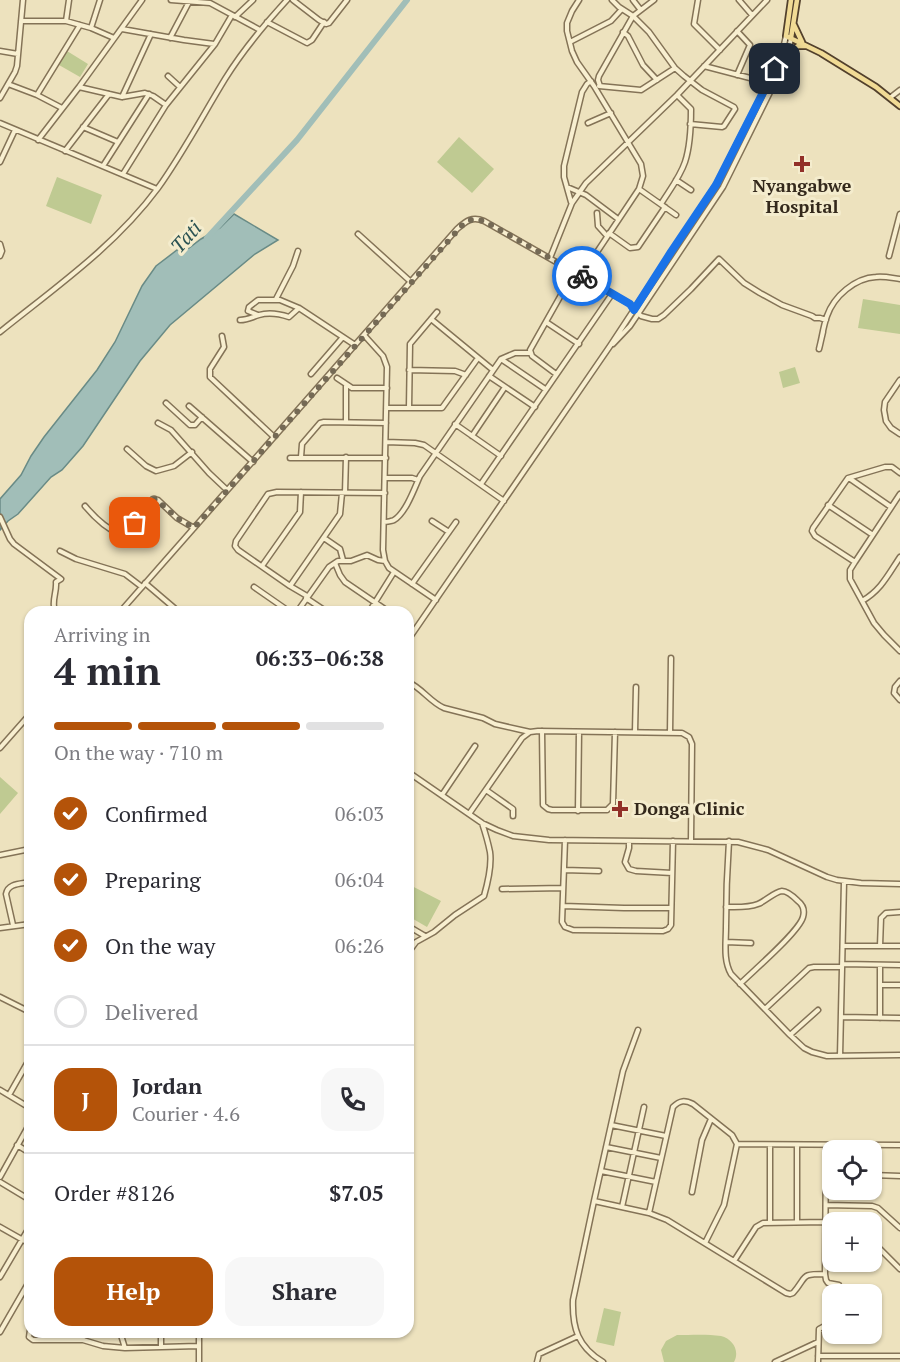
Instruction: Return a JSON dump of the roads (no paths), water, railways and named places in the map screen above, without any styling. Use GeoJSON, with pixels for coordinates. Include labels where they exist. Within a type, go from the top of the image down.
{"type":"FeatureCollection","features":[{"type":"Feature","properties":{"kind":"main road"},"geometry":{"type":"LineString","coordinates":[[789,37],[791,0]]}},
{"type":"Feature","properties":{"kind":"main road"},"geometry":{"type":"LineString","coordinates":[[789,37],[797,0]]}},
{"type":"Feature","properties":{"kind":"main road"},"geometry":{"type":"LineString","coordinates":[[794,22],[806,45]]}},
{"type":"Feature","properties":{"kind":"main road"},"geometry":{"type":"LineString","coordinates":[[789,37],[857,75],[900,106]]}},
{"type":"Feature","properties":{"kind":"main road"},"geometry":{"type":"LineString","coordinates":[[788,54],[798,46],[806,45]]}},
{"type":"Feature","properties":{"kind":"street"},"geometry":{"type":"LineString","coordinates":[[0,98],[16,69],[23,0]]}},
{"type":"Feature","properties":{"kind":"street"},"geometry":{"type":"LineString","coordinates":[[66,21],[69,0]]}},
{"type":"Feature","properties":{"kind":"street"},"geometry":{"type":"LineString","coordinates":[[92,28],[100,0]]}},
{"type":"Feature","properties":{"kind":"street"},"geometry":{"type":"LineString","coordinates":[[38,140],[142,0]]}},
{"type":"Feature","properties":{"kind":"street"},"geometry":{"type":"LineString","coordinates":[[172,0],[211,2],[260,30]]}},
{"type":"Feature","properties":{"kind":"street"},"geometry":{"type":"LineString","coordinates":[[123,174],[166,105],[215,44],[234,16],[252,0]]}},
{"type":"Feature","properties":{"kind":"street"},"geometry":{"type":"LineString","coordinates":[[0,332],[95,256],[157,189],[228,74],[260,30],[286,0]]}},
{"type":"Feature","properties":{"kind":"street"},"geometry":{"type":"LineString","coordinates":[[293,0],[326,24],[347,0]]}},
{"type":"Feature","properties":{"kind":"street"},"geometry":{"type":"LineString","coordinates":[[579,0],[567,23],[574,56],[593,83],[643,171],[639,189],[581,276]]}},
{"type":"Feature","properties":{"kind":"street"},"geometry":{"type":"LineString","coordinates":[[612,0],[649,32],[675,68],[690,81],[733,105],[735,109],[722,127],[690,124]]}},
{"type":"Feature","properties":{"kind":"street"},"geometry":{"type":"LineString","coordinates":[[633,0],[640,9]]}},
{"type":"Feature","properties":{"kind":"street"},"geometry":{"type":"LineString","coordinates":[[600,86],[599,76],[633,16],[654,0]]}},
{"type":"Feature","properties":{"kind":"street"},"geometry":{"type":"LineString","coordinates":[[698,0],[694,24],[720,50]]}},
{"type":"Feature","properties":{"kind":"street"},"geometry":{"type":"LineString","coordinates":[[739,0],[752,15]]}},
{"type":"Feature","properties":{"kind":"street"},"geometry":{"type":"LineString","coordinates":[[550,258],[572,203],[579,192],[678,95],[766,0]]}},
{"type":"Feature","properties":{"kind":"street"},"geometry":{"type":"LineString","coordinates":[[170,38],[189,2]]}},
{"type":"Feature","properties":{"kind":"street"},"geometry":{"type":"LineString","coordinates":[[570,42],[611,21],[622,9]]}},
{"type":"Feature","properties":{"kind":"street"},"geometry":{"type":"LineString","coordinates":[[21,21],[66,21],[92,28],[114,38]]}},
{"type":"Feature","properties":{"kind":"street"},"geometry":{"type":"LineString","coordinates":[[267,22],[307,43],[312,40],[324,22]]}},
{"type":"Feature","properties":{"kind":"street"},"geometry":{"type":"LineString","coordinates":[[37,95],[80,25]]}},
{"type":"Feature","properties":{"kind":"street"},"geometry":{"type":"LineString","coordinates":[[122,29],[215,44]]}},
{"type":"Feature","properties":{"kind":"street"},"geometry":{"type":"LineString","coordinates":[[737,31],[750,45],[737,75]]}},
{"type":"Feature","properties":{"kind":"street"},"geometry":{"type":"LineString","coordinates":[[623,32],[630,40],[643,65],[657,80]]}},
{"type":"Feature","properties":{"kind":"street"},"geometry":{"type":"LineString","coordinates":[[122,97],[152,34]]}},
{"type":"Feature","properties":{"kind":"street"},"geometry":{"type":"LineString","coordinates":[[636,312],[723,187],[788,54],[789,37]]}},
{"type":"Feature","properties":{"kind":"street"},"geometry":{"type":"LineString","coordinates":[[414,631],[610,346],[625,332],[671,252],[716,185],[789,37]]}},
{"type":"Feature","properties":{"kind":"street"},"geometry":{"type":"LineString","coordinates":[[0,51],[18,54]]}},
{"type":"Feature","properties":{"kind":"street"},"geometry":{"type":"LineString","coordinates":[[704,66],[750,78]]}},
{"type":"Feature","properties":{"kind":"street"},"geometry":{"type":"LineString","coordinates":[[572,203],[564,177],[564,166],[582,92],[587,84],[641,90],[675,68]]}},
{"type":"Feature","properties":{"kind":"street"},"geometry":{"type":"LineString","coordinates":[[168,76],[180,87]]}},
{"type":"Feature","properties":{"kind":"street"},"geometry":{"type":"LineString","coordinates":[[8,84],[62,108]]}},
{"type":"Feature","properties":{"kind":"street"},"geometry":{"type":"LineString","coordinates":[[79,87],[122,97],[140,93],[148,94],[166,105]]}},
{"type":"Feature","properties":{"kind":"street"},"geometry":{"type":"LineString","coordinates":[[891,98],[900,90]]}},
{"type":"Feature","properties":{"kind":"street"},"geometry":{"type":"LineString","coordinates":[[65,151],[109,94]]}},
{"type":"Feature","properties":{"kind":"street"},"geometry":{"type":"LineString","coordinates":[[103,166],[148,94]]}},
{"type":"Feature","properties":{"kind":"street"},"geometry":{"type":"LineString","coordinates":[[597,213],[598,226],[630,248],[638,247],[663,206],[685,162],[691,109],[678,95]]}},
{"type":"Feature","properties":{"kind":"street"},"geometry":{"type":"LineString","coordinates":[[588,123],[610,113]]}},
{"type":"Feature","properties":{"kind":"street"},"geometry":{"type":"LineString","coordinates":[[0,123],[157,189]]}},
{"type":"Feature","properties":{"kind":"street"},"geometry":{"type":"LineString","coordinates":[[83,127],[118,142]]}},
{"type":"Feature","properties":{"kind":"street"},"geometry":{"type":"LineString","coordinates":[[0,162],[15,130]]}},
{"type":"Feature","properties":{"kind":"street"},"geometry":{"type":"LineString","coordinates":[[676,180],[691,190]]}},
{"type":"Feature","properties":{"kind":"street"},"geometry":{"type":"LineString","coordinates":[[567,187],[579,192],[618,219]]}},
{"type":"Feature","properties":{"kind":"street"},"geometry":{"type":"LineString","coordinates":[[639,189],[676,215]]}},
{"type":"Feature","properties":{"kind":"street"},"geometry":{"type":"LineString","coordinates":[[889,256],[900,214]]}},
{"type":"Feature","properties":{"kind":"street"},"geometry":{"type":"LineString","coordinates":[[125,606],[465,222],[474,219],[484,221],[630,304],[636,312],[652,319],[661,318],[718,259],[760,294],[793,310],[826,320]]}},
{"type":"Feature","properties":{"kind":"street"},"geometry":{"type":"LineString","coordinates":[[358,234],[411,282]]}},
{"type":"Feature","properties":{"kind":"street"},"geometry":{"type":"LineString","coordinates":[[0,244],[2,251],[0,256]]}},
{"type":"Feature","properties":{"kind":"street"},"geometry":{"type":"LineString","coordinates":[[276,299],[298,251]]}},
{"type":"Feature","properties":{"kind":"street"},"geometry":{"type":"LineString","coordinates":[[556,374],[532,356],[530,348],[574,272]]}},
{"type":"Feature","properties":{"kind":"street"},"geometry":{"type":"LineString","coordinates":[[823,332],[819,349],[831,308],[837,298],[854,285],[873,277],[900,279]]}},
{"type":"Feature","properties":{"kind":"street"},"geometry":{"type":"LineString","coordinates":[[481,484],[612,294]]}},
{"type":"Feature","properties":{"kind":"street"},"geometry":{"type":"LineString","coordinates":[[258,315],[248,311],[251,304],[261,299],[276,299],[299,308],[355,346]]}},
{"type":"Feature","properties":{"kind":"street"},"geometry":{"type":"LineString","coordinates":[[240,320],[272,314],[289,317],[299,308]]}},
{"type":"Feature","properties":{"kind":"street"},"geometry":{"type":"LineString","coordinates":[[409,408],[410,344],[437,312]]}},
{"type":"Feature","properties":{"kind":"street"},"geometry":{"type":"LineString","coordinates":[[431,319],[493,370]]}},
{"type":"Feature","properties":{"kind":"street"},"geometry":{"type":"LineString","coordinates":[[546,322],[579,344]]}},
{"type":"Feature","properties":{"kind":"street"},"geometry":{"type":"LineString","coordinates":[[364,335],[386,361],[386,478],[383,550],[385,561],[394,572],[436,600]]}},
{"type":"Feature","properties":{"kind":"street"},"geometry":{"type":"LineString","coordinates":[[222,336],[224,347],[210,369],[210,377],[274,437]]}},
{"type":"Feature","properties":{"kind":"street"},"geometry":{"type":"LineString","coordinates":[[311,374],[343,337]]}},
{"type":"Feature","properties":{"kind":"street"},"geometry":{"type":"LineString","coordinates":[[384,522],[394,520],[399,515],[435,453],[501,359],[515,353],[530,353]]}},
{"type":"Feature","properties":{"kind":"street"},"geometry":{"type":"LineString","coordinates":[[387,408],[442,408],[478,358]]}},
{"type":"Feature","properties":{"kind":"street"},"geometry":{"type":"LineString","coordinates":[[501,359],[545,389]]}},
{"type":"Feature","properties":{"kind":"street"},"geometry":{"type":"LineString","coordinates":[[410,370],[459,371],[466,375]]}},
{"type":"Feature","properties":{"kind":"street"},"geometry":{"type":"LineString","coordinates":[[489,376],[535,407]]}},
{"type":"Feature","properties":{"kind":"street"},"geometry":{"type":"LineString","coordinates":[[337,378],[352,388],[387,388]]}},
{"type":"Feature","properties":{"kind":"street"},"geometry":{"type":"LineString","coordinates":[[900,380],[885,402],[884,410],[888,424],[900,434]]}},
{"type":"Feature","properties":{"kind":"street"},"geometry":{"type":"LineString","coordinates":[[346,386],[346,422]]}},
{"type":"Feature","properties":{"kind":"street"},"geometry":{"type":"LineString","coordinates":[[471,436],[505,387]]}},
{"type":"Feature","properties":{"kind":"street"},"geometry":{"type":"LineString","coordinates":[[166,403],[190,425],[195,425],[202,417]]}},
{"type":"Feature","properties":{"kind":"street"},"geometry":{"type":"LineString","coordinates":[[189,406],[253,462]]}},
{"type":"Feature","properties":{"kind":"street"},"geometry":{"type":"LineString","coordinates":[[158,423],[171,430],[227,490]]}},
{"type":"Feature","properties":{"kind":"street"},"geometry":{"type":"LineString","coordinates":[[301,457],[302,444],[320,423],[386,423]]}},
{"type":"Feature","properties":{"kind":"street"},"geometry":{"type":"LineString","coordinates":[[455,424],[501,456]]}},
{"type":"Feature","properties":{"kind":"street"},"geometry":{"type":"LineString","coordinates":[[386,442],[420,444],[504,501]]}},
{"type":"Feature","properties":{"kind":"street"},"geometry":{"type":"LineString","coordinates":[[127,449],[154,471],[174,466],[192,452]]}},
{"type":"Feature","properties":{"kind":"street"},"geometry":{"type":"LineString","coordinates":[[290,586],[340,514],[346,457]]}},
{"type":"Feature","properties":{"kind":"street"},"geometry":{"type":"LineString","coordinates":[[290,458],[386,458]]}},
{"type":"Feature","properties":{"kind":"street"},"geometry":{"type":"LineString","coordinates":[[855,562],[815,536],[813,528],[848,478],[885,467],[900,473]]}},
{"type":"Feature","properties":{"kind":"street"},"geometry":{"type":"LineString","coordinates":[[386,478],[418,480]]}},
{"type":"Feature","properties":{"kind":"street"},"geometry":{"type":"LineString","coordinates":[[848,478],[891,507]]}},
{"type":"Feature","properties":{"kind":"street"},"geometry":{"type":"LineString","coordinates":[[262,566],[300,512],[301,492]]}},
{"type":"Feature","properties":{"kind":"street"},"geometry":{"type":"LineString","coordinates":[[319,606],[238,550],[235,546],[236,541],[270,493],[385,493]]}},
{"type":"Feature","properties":{"kind":"street"},"geometry":{"type":"LineString","coordinates":[[900,494],[850,570],[850,579],[879,629],[900,651]]}},
{"type":"Feature","properties":{"kind":"street"},"geometry":{"type":"LineString","coordinates":[[85,506],[93,516],[120,535],[126,533],[153,499],[158,500],[184,524],[194,528]]}},
{"type":"Feature","properties":{"kind":"street"},"geometry":{"type":"LineString","coordinates":[[828,506],[873,535]]}},
{"type":"Feature","properties":{"kind":"street"},"geometry":{"type":"LineString","coordinates":[[0,517],[11,542],[61,579],[56,582],[55,606]]}},
{"type":"Feature","properties":{"kind":"street"},"geometry":{"type":"LineString","coordinates":[[432,521],[449,532]]}},
{"type":"Feature","properties":{"kind":"street"},"geometry":{"type":"LineString","coordinates":[[412,584],[456,522]]}},
{"type":"Feature","properties":{"kind":"street"},"geometry":{"type":"LineString","coordinates":[[324,537],[340,549],[344,560]]}},
{"type":"Feature","properties":{"kind":"street"},"geometry":{"type":"LineString","coordinates":[[60,551],[76,559],[124,574],[144,585],[171,606]]}},
{"type":"Feature","properties":{"kind":"street"},"geometry":{"type":"LineString","coordinates":[[301,606],[326,570],[335,563],[344,560],[351,561],[367,555],[385,561]]}},
{"type":"Feature","properties":{"kind":"street"},"geometry":{"type":"LineString","coordinates":[[862,601],[879,589],[900,557]]}},
{"type":"Feature","properties":{"kind":"street"},"geometry":{"type":"LineString","coordinates":[[335,563],[345,582],[380,606]]}},
{"type":"Feature","properties":{"kind":"street"},"geometry":{"type":"LineString","coordinates":[[373,606],[394,572]]}},
{"type":"Feature","properties":{"kind":"street"},"geometry":{"type":"LineString","coordinates":[[254,587],[281,606]]}},
{"type":"Feature","properties":{"kind":"street"},"geometry":{"type":"LineString","coordinates":[[669,733],[671,657]]}},
{"type":"Feature","properties":{"kind":"street"},"geometry":{"type":"LineString","coordinates":[[900,681],[894,690],[895,696],[900,700]]}},
{"type":"Feature","properties":{"kind":"street"},"geometry":{"type":"LineString","coordinates":[[414,685],[444,708],[530,732],[635,732],[687,735],[692,744],[691,841]]}},
{"type":"Feature","properties":{"kind":"street"},"geometry":{"type":"LineString","coordinates":[[635,732],[636,687]]}},
{"type":"Feature","properties":{"kind":"street"},"geometry":{"type":"LineString","coordinates":[[0,748],[24,721]]}},
{"type":"Feature","properties":{"kind":"street"},"geometry":{"type":"LineString","coordinates":[[542,731],[543,805],[550,810],[578,811],[607,810],[613,804],[615,732]]}},
{"type":"Feature","properties":{"kind":"street"},"geometry":{"type":"LineString","coordinates":[[469,814],[522,738],[530,732]]}},
{"type":"Feature","properties":{"kind":"street"},"geometry":{"type":"LineString","coordinates":[[578,811],[579,732]]}},
{"type":"Feature","properties":{"kind":"street"},"geometry":{"type":"LineString","coordinates":[[442,795],[475,746]]}},
{"type":"Feature","properties":{"kind":"street"},"geometry":{"type":"LineString","coordinates":[[414,776],[482,823],[513,836],[565,840],[729,841],[755,845],[843,882],[900,884]]}},
{"type":"Feature","properties":{"kind":"street"},"geometry":{"type":"LineString","coordinates":[[486,790],[513,809],[513,816]]}},
{"type":"Feature","properties":{"kind":"street"},"geometry":{"type":"LineString","coordinates":[[414,944],[484,896],[490,861],[489,847],[482,823]]}},
{"type":"Feature","properties":{"kind":"street"},"geometry":{"type":"LineString","coordinates":[[565,840],[563,924],[573,930],[664,930],[670,926],[673,841]]}},
{"type":"Feature","properties":{"kind":"street"},"geometry":{"type":"LineString","coordinates":[[629,841],[630,847],[625,862],[629,869],[672,873]]}},
{"type":"Feature","properties":{"kind":"street"},"geometry":{"type":"LineString","coordinates":[[729,841],[726,942],[727,966],[731,974],[790,1035],[812,1052],[840,1056],[900,1055]]}},
{"type":"Feature","properties":{"kind":"street"},"geometry":{"type":"LineString","coordinates":[[0,855],[24,850]]}},
{"type":"Feature","properties":{"kind":"street"},"geometry":{"type":"LineString","coordinates":[[564,870],[600,871]]}},
{"type":"Feature","properties":{"kind":"street"},"geometry":{"type":"LineString","coordinates":[[840,1056],[843,882]]}},
{"type":"Feature","properties":{"kind":"street"},"geometry":{"type":"LineString","coordinates":[[13,925],[6,894],[10,886],[24,883]]}},
{"type":"Feature","properties":{"kind":"street"},"geometry":{"type":"LineString","coordinates":[[502,889],[563,888]]}},
{"type":"Feature","properties":{"kind":"street"},"geometry":{"type":"LineString","coordinates":[[726,907],[758,905],[783,891],[795,898],[803,910],[803,916],[797,929],[740,984]]}},
{"type":"Feature","properties":{"kind":"street"},"geometry":{"type":"LineString","coordinates":[[563,906],[671,908]]}},
{"type":"Feature","properties":{"kind":"street"},"geometry":{"type":"LineString","coordinates":[[880,946],[881,918],[886,913],[900,912]]}},
{"type":"Feature","properties":{"kind":"street"},"geometry":{"type":"LineString","coordinates":[[0,928],[24,924]]}},
{"type":"Feature","properties":{"kind":"street"},"geometry":{"type":"LineString","coordinates":[[414,930],[425,936]]}},
{"type":"Feature","properties":{"kind":"street"},"geometry":{"type":"LineString","coordinates":[[726,942],[751,943]]}},
{"type":"Feature","properties":{"kind":"street"},"geometry":{"type":"LineString","coordinates":[[843,946],[900,946]]}},
{"type":"Feature","properties":{"kind":"street"},"geometry":{"type":"LineString","coordinates":[[880,965],[880,1018]]}},
{"type":"Feature","properties":{"kind":"street"},"geometry":{"type":"LineString","coordinates":[[765,1009],[809,968],[900,965]]}},
{"type":"Feature","properties":{"kind":"street"},"geometry":{"type":"LineString","coordinates":[[880,985],[900,985]]}},
{"type":"Feature","properties":{"kind":"street"},"geometry":{"type":"LineString","coordinates":[[0,1004],[2,998],[24,1009]]}},
{"type":"Feature","properties":{"kind":"street"},"geometry":{"type":"LineString","coordinates":[[790,1035],[818,1010]]}},
{"type":"Feature","properties":{"kind":"street"},"geometry":{"type":"LineString","coordinates":[[841,1017],[900,1018]]}},
{"type":"Feature","properties":{"kind":"street"},"geometry":{"type":"LineString","coordinates":[[603,1362],[587,1351],[578,1336],[573,1317],[573,1300],[623,1071],[638,1030]]}},
{"type":"Feature","properties":{"kind":"street"},"geometry":{"type":"LineString","coordinates":[[9,1095],[24,1069]]}},
{"type":"Feature","properties":{"kind":"street"},"geometry":{"type":"LineString","coordinates":[[0,1090],[24,1104]]}},
{"type":"Feature","properties":{"kind":"street"},"geometry":{"type":"LineString","coordinates":[[649,1213],[673,1107],[683,1101],[693,1104],[732,1135],[737,1144],[724,1205],[705,1243]]}},
{"type":"Feature","properties":{"kind":"street"},"geometry":{"type":"LineString","coordinates":[[622,1207],[644,1107]]}},
{"type":"Feature","properties":{"kind":"street"},"geometry":{"type":"LineString","coordinates":[[692,1192],[702,1140],[711,1119]]}},
{"type":"Feature","properties":{"kind":"street"},"geometry":{"type":"LineString","coordinates":[[611,1125],[666,1137]]}},
{"type":"Feature","properties":{"kind":"street"},"geometry":{"type":"LineString","coordinates":[[0,1177],[24,1134]]}},
{"type":"Feature","properties":{"kind":"street"},"geometry":{"type":"LineString","coordinates":[[737,1144],[822,1145]]}},
{"type":"Feature","properties":{"kind":"street"},"geometry":{"type":"LineString","coordinates":[[18,1145],[24,1149]]}},
{"type":"Feature","properties":{"kind":"street"},"geometry":{"type":"LineString","coordinates":[[770,1145],[770,1222]]}},
{"type":"Feature","properties":{"kind":"street"},"geometry":{"type":"LineString","coordinates":[[797,1145],[797,1222]]}},
{"type":"Feature","properties":{"kind":"street"},"geometry":{"type":"LineString","coordinates":[[882,1145],[900,1145]]}},
{"type":"Feature","properties":{"kind":"street"},"geometry":{"type":"LineString","coordinates":[[606,1147],[662,1158]]}},
{"type":"Feature","properties":{"kind":"street"},"geometry":{"type":"LineString","coordinates":[[601,1171],[656,1182]]}},
{"type":"Feature","properties":{"kind":"street"},"geometry":{"type":"LineString","coordinates":[[882,1175],[900,1176]]}},
{"type":"Feature","properties":{"kind":"street"},"geometry":{"type":"LineString","coordinates":[[0,1182],[24,1196]]}},
{"type":"Feature","properties":{"kind":"street"},"geometry":{"type":"LineString","coordinates":[[826,1200],[826,1212]]}},
{"type":"Feature","properties":{"kind":"street"},"geometry":{"type":"LineString","coordinates":[[594,1201],[649,1213],[667,1220],[786,1293],[790,1294],[796,1290],[808,1274],[825,1274],[828,1283],[834,1284]]}},
{"type":"Feature","properties":{"kind":"street"},"geometry":{"type":"LineString","coordinates":[[826,1205],[872,1206],[878,1208],[900,1228]]}},
{"type":"Feature","properties":{"kind":"street"},"geometry":{"type":"LineString","coordinates":[[734,1261],[756,1227],[763,1223],[822,1222]]}},
{"type":"Feature","properties":{"kind":"street"},"geometry":{"type":"LineString","coordinates":[[0,1227],[22,1240]]}},
{"type":"Feature","properties":{"kind":"street"},"geometry":{"type":"LineString","coordinates":[[0,1277],[24,1236]]}},
{"type":"Feature","properties":{"kind":"street"},"geometry":{"type":"LineString","coordinates":[[882,1251],[900,1269]]}},
{"type":"Feature","properties":{"kind":"street"},"geometry":{"type":"LineString","coordinates":[[0,1332],[24,1290]]}},
{"type":"Feature","properties":{"kind":"street"},"geometry":{"type":"LineString","coordinates":[[818,1362],[819,1329],[822,1327]]}},
{"type":"Feature","properties":{"kind":"street"},"geometry":{"type":"LineString","coordinates":[[537,1362],[539,1354],[578,1336]]}},
{"type":"Feature","properties":{"kind":"street"},"geometry":{"type":"LineString","coordinates":[[30,1338],[33,1340],[82,1340],[103,1346],[125,1348],[198,1346]]}},
{"type":"Feature","properties":{"kind":"street"},"geometry":{"type":"LineString","coordinates":[[122,1338],[125,1348]]}},
{"type":"Feature","properties":{"kind":"street"},"geometry":{"type":"LineString","coordinates":[[161,1338],[161,1347]]}},
{"type":"Feature","properties":{"kind":"street"},"geometry":{"type":"LineString","coordinates":[[198,1338],[199,1362]]}},
{"type":"Feature","properties":{"kind":"street"},"geometry":{"type":"LineString","coordinates":[[775,1362],[818,1341]]}},
{"type":"Feature","properties":{"kind":"street"},"geometry":{"type":"LineString","coordinates":[[818,1356],[900,1356]]}},
{"type":"Feature","properties":{"kind":"water"},"geometry":{"type":"Polygon","coordinates":[[[234,214],[278,240],[255,254],[170,325],[140,361],[83,446],[62,470],[51,477],[18,514],[0,530],[0,499],[21,475],[44,437],[97,370],[115,342],[142,286],[156,266],[177,250],[189,248],[220,228],[234,214]]]}},
{"type":"Feature","properties":{"kind":"waterway","name":"Tati"},"geometry":{"type":"LineString","coordinates":[[207,238],[297,140],[407,0]]}},
{"type":"Feature","properties":{"kind":"place","name":"Nyangabwe Hospital"},"geometry":{"type":"Point","coordinates":[802,164]}},
{"type":"Feature","properties":{"kind":"place","name":"Donga Clinic"},"geometry":{"type":"Point","coordinates":[620,809]}}]}
